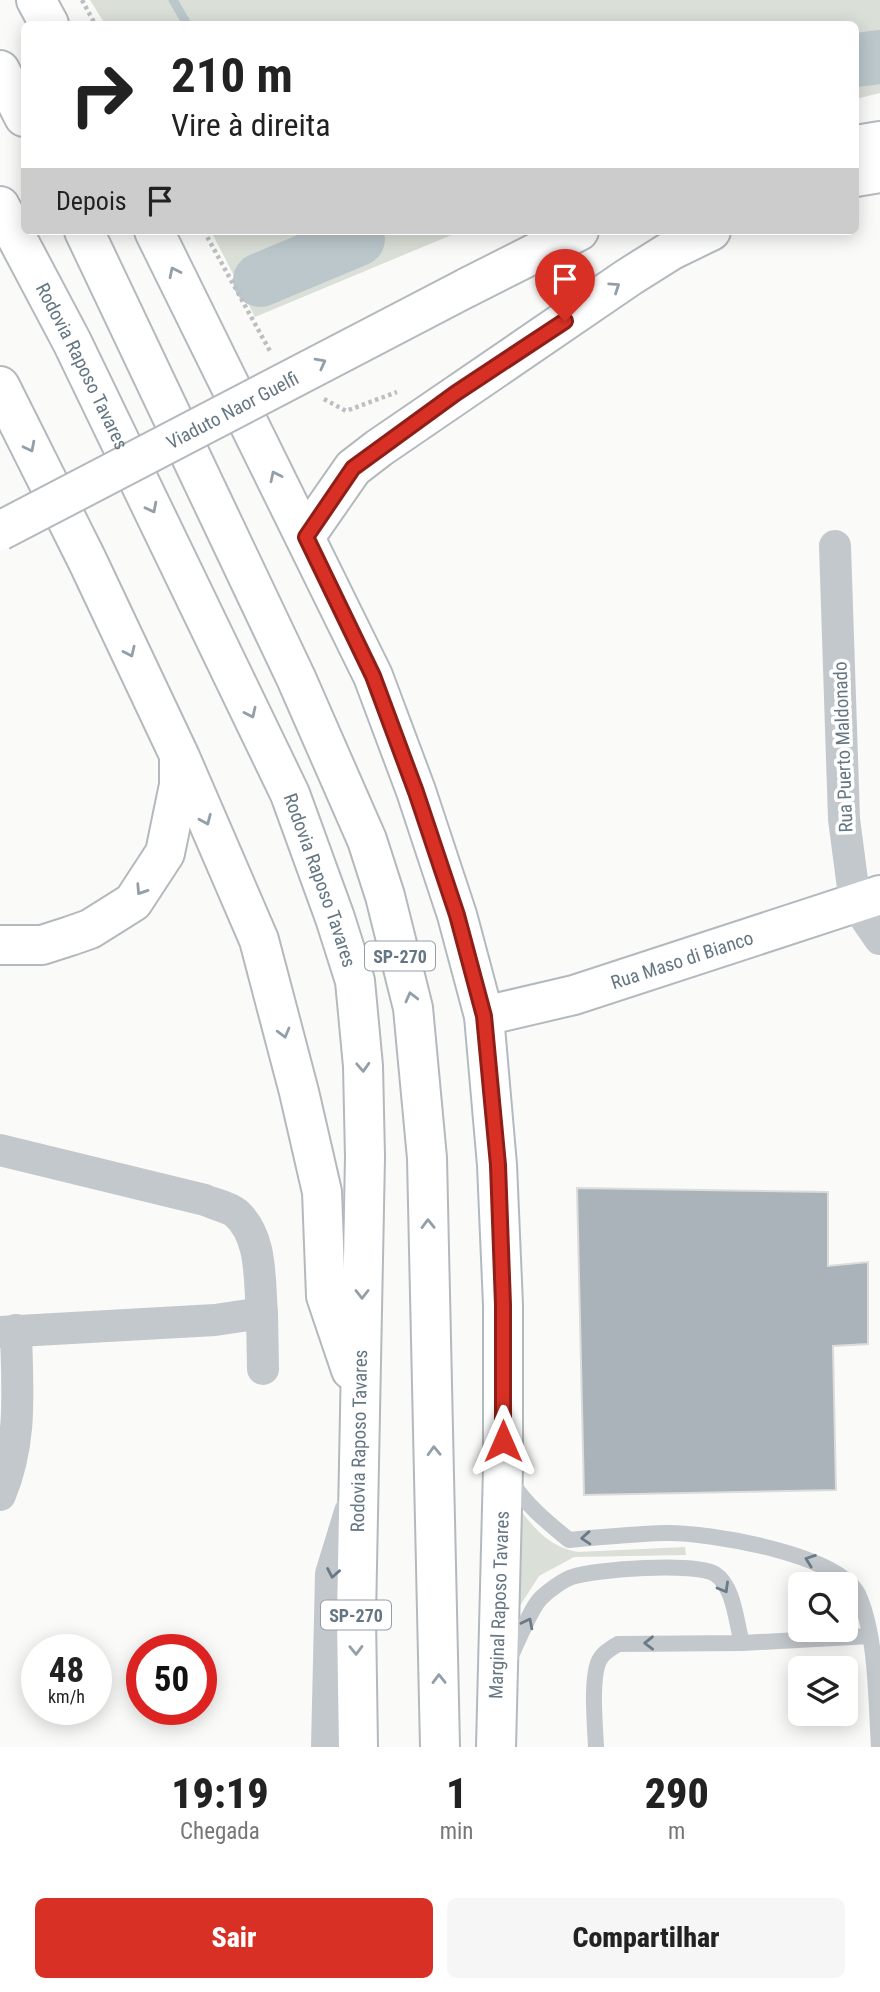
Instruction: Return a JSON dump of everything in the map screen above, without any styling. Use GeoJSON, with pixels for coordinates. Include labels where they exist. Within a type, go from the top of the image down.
{"type":"FeatureCollection","features":[{"type":"Feature","properties":{"kind":"main road"},"geometry":{"type":"LineString","coordinates":[[36,0],[47,21]]}},
{"type":"Feature","properties":{"kind":"main road"},"geometry":{"type":"LineString","coordinates":[[0,70],[21,111]]}},
{"type":"Feature","properties":{"kind":"main road"},"geometry":{"type":"LineString","coordinates":[[859,144],[880,141]]}},
{"type":"Feature","properties":{"kind":"main road"},"geometry":{"type":"LineString","coordinates":[[859,176],[880,173]]}},
{"type":"Feature","properties":{"kind":"main road","name":"Rodovia Raposo Tavares"},"geometry":{"type":"LineString","coordinates":[[0,206],[72,342],[290,794],[355,981],[363,1066],[365,1157],[356,1617],[358,1747]]}},
{"type":"Feature","properties":{"kind":"main road","name":"SP-270"},"geometry":{"type":"LineString","coordinates":[[86,235],[296,678],[367,840],[385,896],[414,1008],[427,1158],[440,1747]]}},
{"type":"Feature","properties":{"kind":"main road","name":"Marginal Raposo Tavares"},"geometry":{"type":"LineString","coordinates":[[156,235],[373,676],[416,792],[457,915],[484,1016],[498,1165],[503,1305],[503,1468],[496,1747]]}},
{"type":"Feature","properties":{"kind":"main road","name":"Viaduto Naor Guelfi"},"geometry":{"type":"LineString","coordinates":[[0,531],[571,235]]}},
{"type":"Feature","properties":{"kind":"main road"},"geometry":{"type":"LineString","coordinates":[[306,537],[353,468],[379,448],[629,277],[672,250],[703,235]]}},
{"type":"Feature","properties":{"kind":"main road"},"geometry":{"type":"LineString","coordinates":[[0,386],[87,560],[180,757],[259,940],[322,1192],[326,1296],[361,1402]]}},
{"type":"Feature","properties":{"kind":"main road"},"geometry":{"type":"LineString","coordinates":[[0,945],[42,945],[70,936],[90,929],[133,902],[165,853],[179,785],[180,757]]}},
{"type":"Feature","properties":{"kind":"main road","name":"Rua Maso di Bianco"},"geometry":{"type":"LineString","coordinates":[[484,1016],[574,995],[867,899]]}},
{"type":"Feature","properties":{"kind":"street","name":"Rua Puerto Maldonado"},"geometry":{"type":"LineString","coordinates":[[835,546],[845,819],[880,939]]}},
{"type":"Feature","properties":{"kind":"street"},"geometry":{"type":"LineString","coordinates":[[0,1150],[205,1200],[235,1213],[251,1233],[257,1252],[263,1369]]}},
{"type":"Feature","properties":{"kind":"street"},"geometry":{"type":"LineString","coordinates":[[0,1495],[11,1470],[18,1428],[8,1331],[215,1320],[262,1313]]}},
{"type":"Feature","properties":{"kind":"street"},"geometry":{"type":"LineString","coordinates":[[327,1747],[331,1574],[358,1483]]}},
{"type":"Feature","properties":{"kind":"lane"},"geometry":{"type":"LineString","coordinates":[[503,1468],[518,1492],[544,1521],[569,1539],[667,1533],[717,1537],[813,1560],[845,1578],[858,1594],[870,1636],[879,1747]]}},
{"type":"Feature","properties":{"kind":"lane"},"geometry":{"type":"LineString","coordinates":[[497,1684],[540,1599],[570,1578],[589,1574],[697,1568],[716,1575],[728,1589],[742,1643]]}},
{"type":"Feature","properties":{"kind":"lane"},"geometry":{"type":"LineString","coordinates":[[596,1747],[594,1700],[598,1663],[605,1652],[618,1644],[742,1643],[870,1636]]}},
{"type":"Feature","properties":{"kind":"path"},"geometry":{"type":"LineString","coordinates":[[82,0],[93,21]]}},
{"type":"Feature","properties":{"kind":"shaded area"},"geometry":{"type":"Polygon","coordinates":[[[90,0],[880,0],[880,93],[859,98],[859,21],[103,21],[90,0]]]}},
{"type":"Feature","properties":{"kind":"shaded area"},"geometry":{"type":"Polygon","coordinates":[[[213,235],[451,235],[255,317],[213,235]]]}},
{"type":"Feature","properties":{"kind":"shaded area"},"geometry":{"type":"Polygon","coordinates":[[[521,1511],[545,1538],[568,1550],[578,1552],[685,1547],[686,1555],[574,1557],[539,1576],[519,1607],[521,1511]]]}},
{"type":"Feature","properties":{"kind":"building"},"geometry":{"type":"Polygon","coordinates":[[[577,1188],[828,1192],[828,1266],[868,1262],[868,1344],[833,1346],[836,1490],[584,1495],[577,1188]]]}},
{"type":"Feature","properties":{"kind":"waterway"},"geometry":{"type":"LineString","coordinates":[[173,0],[185,21]]}},
{"type":"Feature","properties":{"kind":"waterway"},"geometry":{"type":"LineString","coordinates":[[859,60],[880,57]]}},
{"type":"Feature","properties":{"kind":"waterway"},"geometry":{"type":"LineString","coordinates":[[340,235],[358,239]]}},
{"type":"Feature","properties":{"kind":"waterway"},"geometry":{"type":"LineString","coordinates":[[260,280],[358,239]]}},
{"type":"Feature","properties":{"kind":"route"},"geometry":{"type":"LineString","coordinates":[[503,1441],[503,1305],[498,1165],[484,1016],[457,915],[416,792],[373,676],[306,537],[353,468],[456,393],[565,321]]}}]}
